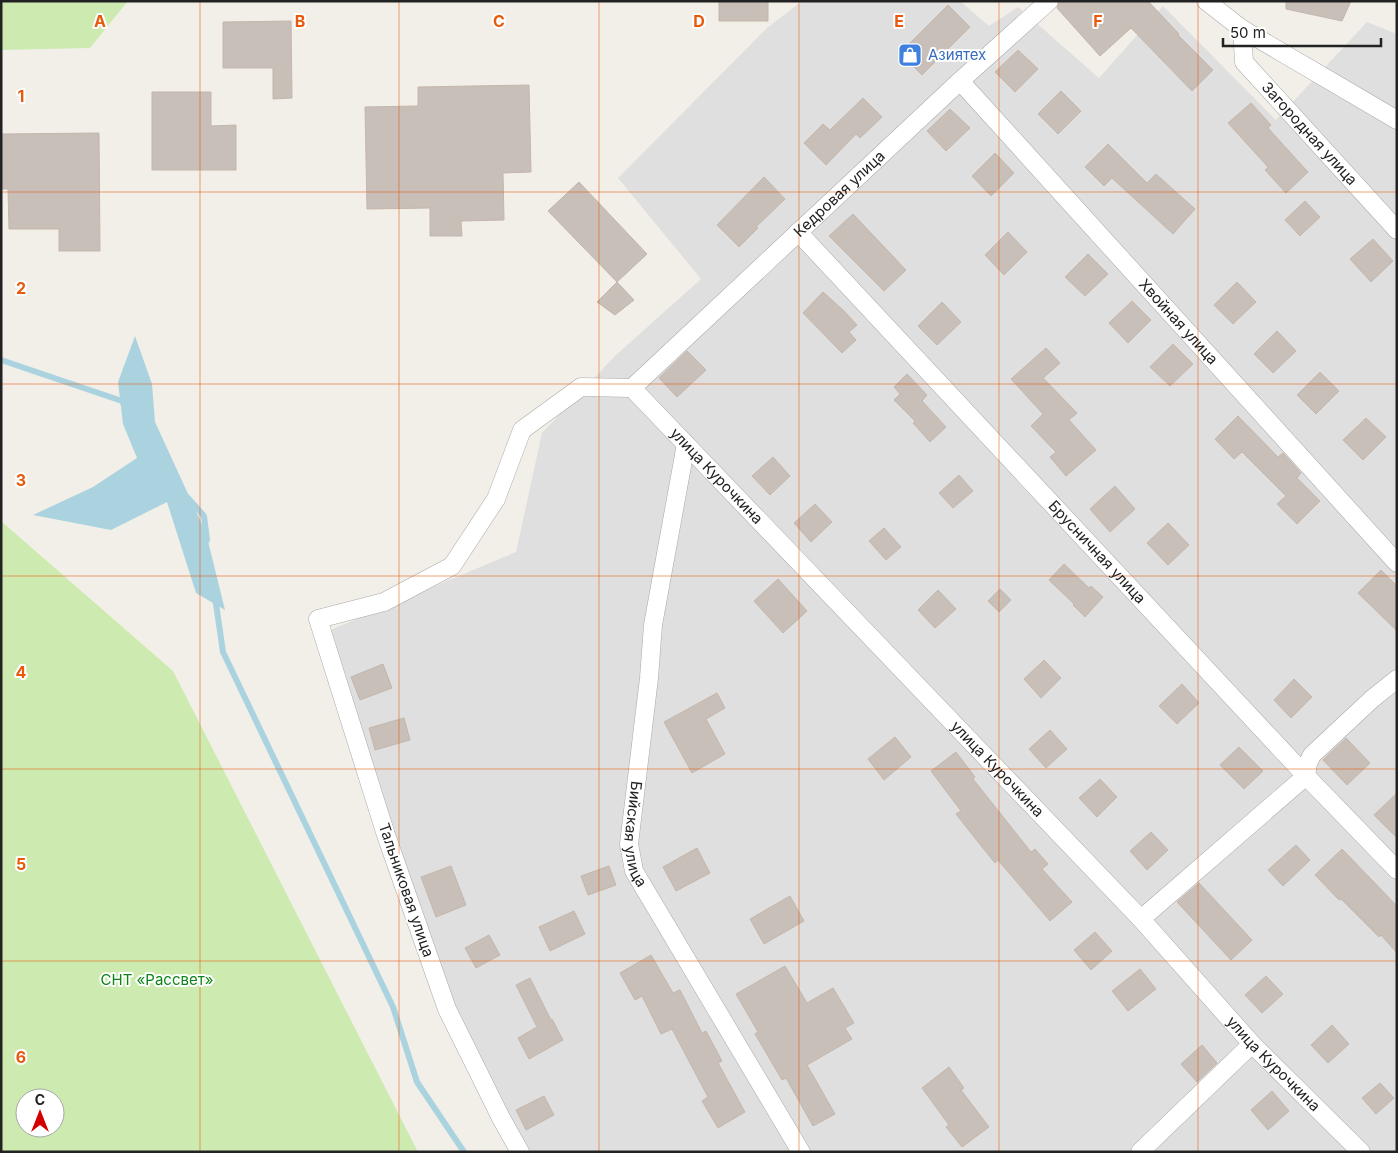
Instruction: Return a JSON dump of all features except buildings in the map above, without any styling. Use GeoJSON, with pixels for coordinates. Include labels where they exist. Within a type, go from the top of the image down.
{"type":"FeatureCollection","features":[{"type":"Feature","properties":{"kind":"street","name":"Кедровая улица"},"geometry":{"type":"LineString","coordinates":[[632,388],[1048,1]]}},
{"type":"Feature","properties":{"kind":"street"},"geometry":{"type":"LineString","coordinates":[[1206,1],[1242,29],[1397,120]]}},
{"type":"Feature","properties":{"kind":"street","name":"Загородная улица"},"geometry":{"type":"LineString","coordinates":[[1242,29],[1244,62],[1397,230]]}},
{"type":"Feature","properties":{"kind":"street","name":"Хвойная улица"},"geometry":{"type":"LineString","coordinates":[[960,81],[1397,563]]}},
{"type":"Feature","properties":{"kind":"street","name":"Брусничная улица"},"geometry":{"type":"LineString","coordinates":[[798,232],[1306,776],[1397,870]]}},
{"type":"Feature","properties":{"kind":"street","name":"Тальниковая улица"},"geometry":{"type":"LineString","coordinates":[[520,1152],[501,1118],[448,1009],[386,836],[318,619],[384,602],[452,566],[496,499],[522,430],[581,387],[632,388]]}},
{"type":"Feature","properties":{"kind":"street","name":"улица Курочкина"},"geometry":{"type":"LineString","coordinates":[[632,388],[1141,919],[1252,1044],[1361,1152]]}},
{"type":"Feature","properties":{"kind":"street","name":"Бийская улица"},"geometry":{"type":"LineString","coordinates":[[686,444],[653,624],[649,678],[629,844],[634,871],[801,1152]]}},
{"type":"Feature","properties":{"kind":"street"},"geometry":{"type":"LineString","coordinates":[[1141,919],[1306,776],[1308,763],[1312,755],[1372,699],[1397,679]]}},
{"type":"Feature","properties":{"kind":"street"},"geometry":{"type":"LineString","coordinates":[[1140,1152],[1252,1044]]}},
{"type":"Feature","properties":{"kind":"shaded area"},"geometry":{"type":"Polygon","coordinates":[[[802,1],[960,1],[989,26],[1018,7],[1099,78],[1163,6],[1276,120],[1367,22],[1397,34],[1397,1152],[520,1152],[412,908],[321,634],[516,552],[542,433],[615,356],[701,279],[618,178],[767,28],[802,1]]]}},
{"type":"Feature","properties":{"kind":"green space"},"geometry":{"type":"Polygon","coordinates":[[[2,1],[128,1],[90,48],[2,50],[2,1]]]}},
{"type":"Feature","properties":{"kind":"green space","name":"СНТ «Рассвет»"},"geometry":{"type":"Polygon","coordinates":[[[1,521],[173,671],[418,1152],[1,1152],[1,521]]]}},
{"type":"Feature","properties":{"kind":"water"},"geometry":{"type":"Polygon","coordinates":[[[135,336],[152,384],[155,422],[206,533],[225,610],[196,593],[167,502],[111,530],[33,515],[93,487],[137,458],[123,424],[118,382],[135,336]]]}},
{"type":"Feature","properties":{"kind":"waterway"},"geometry":{"type":"LineString","coordinates":[[1,360],[122,401],[125,406]]}},
{"type":"Feature","properties":{"kind":"waterway"},"geometry":{"type":"LineString","coordinates":[[187,497],[204,516],[207,540]]}},
{"type":"Feature","properties":{"kind":"waterway"},"geometry":{"type":"LineString","coordinates":[[215,597],[223,652],[393,1007],[417,1082],[464,1152]]}},
{"type":"Feature","properties":{"kind":"place","name":"Азиятех"},"geometry":{"type":"Point","coordinates":[910,55]}}]}
